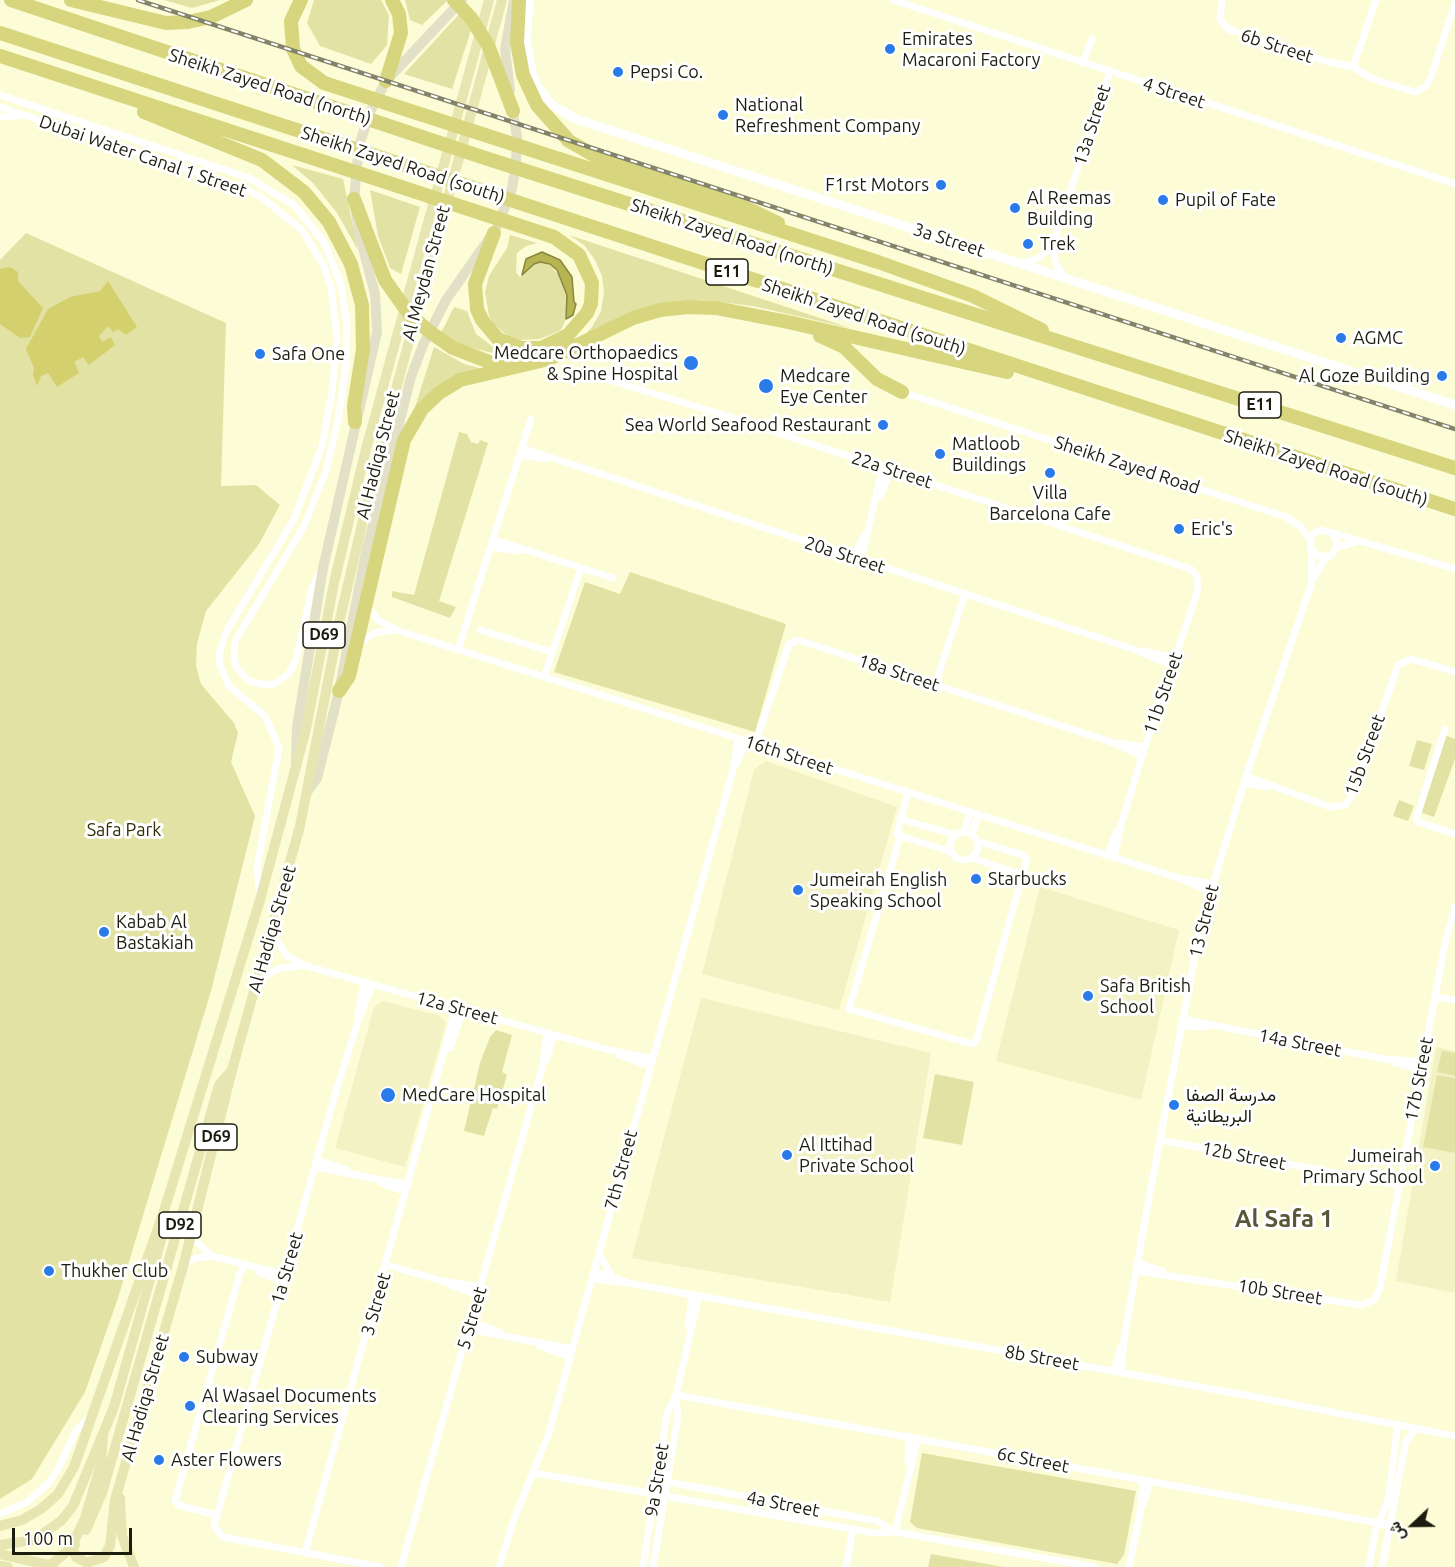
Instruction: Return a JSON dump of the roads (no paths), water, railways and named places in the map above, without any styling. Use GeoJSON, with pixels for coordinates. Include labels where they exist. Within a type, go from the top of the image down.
{"type":"FeatureCollection","features":[{"type":"Feature","properties":{"kind":"highway","name":"Sheikh Zayed Road (north)"},"geometry":{"type":"LineString","coordinates":[[11,0],[471,153],[1455,468]]}},
{"type":"Feature","properties":{"kind":"highway"},"geometry":{"type":"LineString","coordinates":[[70,0],[92,3],[150,21],[177,23],[211,16],[246,0]]}},
{"type":"Feature","properties":{"kind":"highway"},"geometry":{"type":"LineString","coordinates":[[301,0],[291,21],[293,49],[302,66],[324,83],[798,236],[973,296],[1011,313],[1065,343]]}},
{"type":"Feature","properties":{"kind":"highway"},"geometry":{"type":"LineString","coordinates":[[386,81],[401,33],[399,14],[392,0]]}},
{"type":"Feature","properties":{"kind":"highway"},"geometry":{"type":"LineString","coordinates":[[454,0],[471,18],[488,45],[513,111]]}},
{"type":"Feature","properties":{"kind":"highway"},"geometry":{"type":"LineString","coordinates":[[519,0],[517,43],[524,75],[537,105],[569,141],[597,157],[738,204],[769,218],[798,236]]}},
{"type":"Feature","properties":{"kind":"highway","name":"Sheikh Zayed Road (south)"},"geometry":{"type":"LineString","coordinates":[[0,33],[1054,380],[1455,509]]}},
{"type":"Feature","properties":{"kind":"highway"},"geometry":{"type":"LineString","coordinates":[[0,56],[563,242],[579,255],[592,284],[591,304],[575,329],[550,345],[531,349],[509,345],[489,330],[477,309],[475,284],[494,233]]}},
{"type":"Feature","properties":{"kind":"highway"},"geometry":{"type":"LineString","coordinates":[[91,86],[143,112],[262,160],[294,183],[321,211],[347,254],[360,294],[364,334],[354,406],[355,422]]}},
{"type":"Feature","properties":{"kind":"highway"},"geometry":{"type":"LineString","coordinates":[[354,199],[385,280],[400,303],[419,323],[453,348],[479,359],[508,364],[536,363]]}},
{"type":"Feature","properties":{"kind":"highway"},"geometry":{"type":"LineString","coordinates":[[339,691],[350,676],[401,451],[415,418],[440,393],[460,380],[536,363],[573,349],[633,318],[660,310],[688,306],[716,308],[788,322],[956,361],[1054,380]]}},
{"type":"Feature","properties":{"kind":"highway"},"geometry":{"type":"LineString","coordinates":[[788,322],[838,344],[877,379],[902,392]]}},
{"type":"Feature","properties":{"kind":"main road"},"geometry":{"type":"LineString","coordinates":[[296,765],[297,727],[323,568],[355,422],[373,357],[377,320],[375,294],[359,233],[354,199],[356,164],[363,129],[386,81],[462,0]]}},
{"type":"Feature","properties":{"kind":"main road","name":"Al Meydan Street"},"geometry":{"type":"LineString","coordinates":[[387,368],[489,0]]}},
{"type":"Feature","properties":{"kind":"main road","name":"Al Meydan Street"},"geometry":{"type":"LineString","coordinates":[[399,372],[502,0]]}},
{"type":"Feature","properties":{"kind":"main road"},"geometry":{"type":"LineString","coordinates":[[307,792],[317,778],[339,691],[366,552],[411,378],[430,330],[446,300],[494,233],[508,202],[517,150],[505,49],[508,20],[514,0]]}},
{"type":"Feature","properties":{"kind":"main road","name":"Al Hadiqa Street"},"geometry":{"type":"LineString","coordinates":[[103,1437],[119,1392],[163,1236],[164,1211],[260,900],[296,765],[312,703],[341,551],[387,368]]}},
{"type":"Feature","properties":{"kind":"main road","name":"Al Hadiqa Street"},"geometry":{"type":"LineString","coordinates":[[122,1480],[184,1263],[232,1070],[292,860],[354,552],[399,372]]}},
{"type":"Feature","properties":{"kind":"main road","name":"D92"},"geometry":{"type":"LineString","coordinates":[[48,1567],[75,1545],[91,1521],[102,1492],[219,1084],[232,1070]]}},
{"type":"Feature","properties":{"kind":"main road"},"geometry":{"type":"LineString","coordinates":[[0,1526],[31,1515],[58,1494],[74,1467],[164,1211]]}},
{"type":"Feature","properties":{"kind":"main road"},"geometry":{"type":"LineString","coordinates":[[103,1437],[101,1464],[85,1518],[72,1546],[76,1557],[81,1561],[93,1563],[108,1552],[113,1509],[122,1480]]}},
{"type":"Feature","properties":{"kind":"main road"},"geometry":{"type":"LineString","coordinates":[[0,1545],[34,1540],[61,1521],[73,1506],[103,1437]]}},
{"type":"Feature","properties":{"kind":"main road"},"geometry":{"type":"LineString","coordinates":[[122,1480],[120,1527],[125,1548],[134,1567]]}},
{"type":"Feature","properties":{"kind":"main road"},"geometry":{"type":"LineString","coordinates":[[0,1554],[56,1567]]}},
{"type":"Feature","properties":{"kind":"main road"},"geometry":{"type":"LineString","coordinates":[[0,1566],[8,1567]]}},
{"type":"Feature","properties":{"kind":"street","name":"3a Street"},"geometry":{"type":"LineString","coordinates":[[530,0],[526,39],[533,76],[544,96],[567,116],[1455,405]]}},
{"type":"Feature","properties":{"kind":"street","name":"4 Street"},"geometry":{"type":"LineString","coordinates":[[893,0],[1454,182]]}},
{"type":"Feature","properties":{"kind":"street"},"geometry":{"type":"LineString","coordinates":[[1376,0],[1353,67],[1373,78],[1408,90],[1421,90],[1430,80],[1455,3]]}},
{"type":"Feature","properties":{"kind":"street","name":"6b Street"},"geometry":{"type":"LineString","coordinates":[[1221,3],[1220,19],[1228,29],[1325,61],[1353,67]]}},
{"type":"Feature","properties":{"kind":"street"},"geometry":{"type":"LineString","coordinates":[[1083,63],[1092,39]]}},
{"type":"Feature","properties":{"kind":"street","name":"13a Street"},"geometry":{"type":"LineString","coordinates":[[1052,246],[1110,72]]}},
{"type":"Feature","properties":{"kind":"street","name":"Dubai Water Canal 1 Street"},"geometry":{"type":"LineString","coordinates":[[0,95],[249,178],[280,195],[311,223],[329,253],[341,285],[347,345],[342,394],[332,451],[314,502],[298,537],[235,641],[233,650],[237,668],[249,681],[267,685],[276,683],[289,674],[296,660],[312,588],[323,568]]}},
{"type":"Feature","properties":{"kind":"street","name":"Dubai Water Canal 1 Street"},"geometry":{"type":"LineString","coordinates":[[0,107],[243,188],[261,197],[302,230],[324,266],[331,287],[337,338],[332,392],[322,446],[294,519],[226,632],[219,654],[220,665],[228,686],[265,716],[279,748],[257,867],[260,900]]}},
{"type":"Feature","properties":{"kind":"street"},"geometry":{"type":"LineString","coordinates":[[0,117],[29,116]]}},
{"type":"Feature","properties":{"kind":"street"},"geometry":{"type":"LineString","coordinates":[[1021,263],[1039,258],[1052,246],[1056,263],[1064,277]]}},
{"type":"Feature","properties":{"kind":"street","name":"22a Street"},"geometry":{"type":"LineString","coordinates":[[596,376],[883,466],[1186,566]]}},
{"type":"Feature","properties":{"kind":"street","name":"Sheikh Zayed Road"},"geometry":{"type":"LineString","coordinates":[[902,392],[1286,517],[1300,526],[1310,540]]}},
{"type":"Feature","properties":{"kind":"street"},"geometry":{"type":"LineString","coordinates":[[458,650],[494,543],[531,419]]}},
{"type":"Feature","properties":{"kind":"street","name":"20a Street"},"geometry":{"type":"LineString","coordinates":[[521,452],[555,460],[1136,650],[1173,666]]}},
{"type":"Feature","properties":{"kind":"street"},"geometry":{"type":"LineString","coordinates":[[861,560],[883,466]]}},
{"type":"Feature","properties":{"kind":"street"},"geometry":{"type":"LineString","coordinates":[[875,504],[891,469]]}},
{"type":"Feature","properties":{"kind":"street"},"geometry":{"type":"LineString","coordinates":[[853,558],[868,528]]}},
{"type":"Feature","properties":{"kind":"street"},"geometry":{"type":"LineString","coordinates":[[1311,585],[1310,540],[1320,530],[1361,540],[1455,570]]}},
{"type":"Feature","properties":{"kind":"street"},"geometry":{"type":"LineString","coordinates":[[1333,533],[1336,548]]}},
{"type":"Feature","properties":{"kind":"street"},"geometry":{"type":"LineString","coordinates":[[1311,585],[1328,556],[1336,548],[1361,540]]}},
{"type":"Feature","properties":{"kind":"street"},"geometry":{"type":"LineString","coordinates":[[494,543],[613,578]]}},
{"type":"Feature","properties":{"kind":"street"},"geometry":{"type":"LineString","coordinates":[[1312,551],[1319,556],[1328,556]]}},
{"type":"Feature","properties":{"kind":"street","name":"11b Street"},"geometry":{"type":"LineString","coordinates":[[1111,857],[1199,583],[1195,572],[1186,566]]}},
{"type":"Feature","properties":{"kind":"street"},"geometry":{"type":"LineString","coordinates":[[544,677],[581,568]]}},
{"type":"Feature","properties":{"kind":"street","name":"13 Street"},"geometry":{"type":"LineString","coordinates":[[1118,1372],[1181,1023],[1210,892],[1245,779],[1311,585]]}},
{"type":"Feature","properties":{"kind":"street"},"geometry":{"type":"LineString","coordinates":[[935,685],[965,594]]}},
{"type":"Feature","properties":{"kind":"street","name":"16th Street"},"geometry":{"type":"LineString","coordinates":[[366,604],[378,620],[399,631],[1111,857],[1179,879],[1210,892]]}},
{"type":"Feature","properties":{"kind":"street"},"geometry":{"type":"LineString","coordinates":[[480,630],[552,652]]}},
{"type":"Feature","properties":{"kind":"street","name":"16th Street"},"geometry":{"type":"LineString","coordinates":[[357,646],[375,633],[399,631]]}},
{"type":"Feature","properties":{"kind":"street","name":"18a Street"},"geometry":{"type":"LineString","coordinates":[[755,744],[789,644],[795,640],[1111,742],[1142,756]]}},
{"type":"Feature","properties":{"kind":"street","name":"20a Street"},"geometry":{"type":"LineString","coordinates":[[1136,650],[1176,658]]}},
{"type":"Feature","properties":{"kind":"street","name":"15b Street"},"geometry":{"type":"LineString","coordinates":[[1245,779],[1335,808],[1349,802],[1395,669],[1402,661],[1411,658],[1455,672]]}},
{"type":"Feature","properties":{"kind":"street"},"geometry":{"type":"LineString","coordinates":[[1445,729],[1416,819],[1418,822],[1455,834]]}},
{"type":"Feature","properties":{"kind":"street","name":"7th Street"},"geometry":{"type":"LineString","coordinates":[[499,1567],[514,1519],[549,1433],[594,1276],[650,1062],[733,770],[738,738]]}},
{"type":"Feature","properties":{"kind":"street","name":"7th Street"},"geometry":{"type":"LineString","coordinates":[[733,770],[746,741]]}},
{"type":"Feature","properties":{"kind":"street","name":"18a Street"},"geometry":{"type":"LineString","coordinates":[[1111,742],[1145,747]]}},
{"type":"Feature","properties":{"kind":"street"},"geometry":{"type":"LineString","coordinates":[[908,792],[896,833],[900,837],[952,852],[960,860],[972,858],[1023,874]]}},
{"type":"Feature","properties":{"kind":"street"},"geometry":{"type":"LineString","coordinates":[[972,858],[978,848],[971,836],[974,813]]}},
{"type":"Feature","properties":{"kind":"street"},"geometry":{"type":"LineString","coordinates":[[900,819],[956,836],[971,836],[1025,856],[1027,862],[975,1043],[852,1012],[849,1008],[900,837]]}},
{"type":"Feature","properties":{"kind":"street"},"geometry":{"type":"LineString","coordinates":[[952,852],[951,841],[956,836]]}},
{"type":"Feature","properties":{"kind":"street","name":"16th Street"},"geometry":{"type":"LineString","coordinates":[[1179,879],[1213,884]]}},
{"type":"Feature","properties":{"kind":"street","name":"17b Street"},"geometry":{"type":"LineString","coordinates":[[1380,1288],[1435,997],[1455,906]]}},
{"type":"Feature","properties":{"kind":"street","name":"12a Street"},"geometry":{"type":"LineString","coordinates":[[271,932],[287,956],[306,966],[650,1062]]}},
{"type":"Feature","properties":{"kind":"street","name":"12a Street"},"geometry":{"type":"LineString","coordinates":[[258,980],[285,966],[306,966]]}},
{"type":"Feature","properties":{"kind":"street","name":"1a Street"},"geometry":{"type":"LineString","coordinates":[[216,1515],[368,983]]}},
{"type":"Feature","properties":{"kind":"street"},"geometry":{"type":"LineString","coordinates":[[1435,997],[1455,1000]]}},
{"type":"Feature","properties":{"kind":"street","name":"3 Street"},"geometry":{"type":"LineString","coordinates":[[305,1553],[407,1188],[460,1009]]}},
{"type":"Feature","properties":{"kind":"street","name":"14a Street"},"geometry":{"type":"LineString","coordinates":[[1181,1023],[1215,1027],[1422,1066]]}},
{"type":"Feature","properties":{"kind":"street","name":"5 Street"},"geometry":{"type":"LineString","coordinates":[[400,1567],[551,1034]]}},
{"type":"Feature","properties":{"kind":"street","name":"12b Street"},"geometry":{"type":"LineString","coordinates":[[1160,1140],[1399,1185]]}},
{"type":"Feature","properties":{"kind":"street"},"geometry":{"type":"LineString","coordinates":[[316,1164],[407,1188]]}},
{"type":"Feature","properties":{"kind":"street"},"geometry":{"type":"LineString","coordinates":[[191,1237],[212,1256],[284,1278]]}},
{"type":"Feature","properties":{"kind":"street"},"geometry":{"type":"LineString","coordinates":[[588,1296],[609,1279],[599,1254]]}},
{"type":"Feature","properties":{"kind":"street"},"geometry":{"type":"LineString","coordinates":[[184,1263],[212,1256]]}},
{"type":"Feature","properties":{"kind":"street"},"geometry":{"type":"LineString","coordinates":[[387,1265],[479,1291]]}},
{"type":"Feature","properties":{"kind":"street"},"geometry":{"type":"LineString","coordinates":[[249,1267],[240,1273],[175,1500],[178,1505],[216,1515],[215,1529],[223,1538],[380,1567]]}},
{"type":"Feature","properties":{"kind":"street","name":"10b Street"},"geometry":{"type":"LineString","coordinates":[[1137,1267],[1171,1275],[1361,1305],[1374,1300],[1380,1288]]}},
{"type":"Feature","properties":{"kind":"street","name":"8b Street"},"geometry":{"type":"LineString","coordinates":[[594,1276],[1455,1436]]}},
{"type":"Feature","properties":{"kind":"street","name":"9a Street"},"geometry":{"type":"LineString","coordinates":[[643,1567],[669,1408],[676,1395],[696,1296]]}},
{"type":"Feature","properties":{"kind":"street"},"geometry":{"type":"LineString","coordinates":[[470,1326],[571,1353]]}},
{"type":"Feature","properties":{"kind":"street","name":"9a Street"},"geometry":{"type":"LineString","coordinates":[[652,1567],[679,1411],[676,1395]]}},
{"type":"Feature","properties":{"kind":"street","name":"6c Street"},"geometry":{"type":"LineString","coordinates":[[676,1395],[1390,1525]]}},
{"type":"Feature","properties":{"kind":"street"},"geometry":{"type":"LineString","coordinates":[[0,1514],[27,1502],[49,1483],[60,1467],[75,1432],[84,1420],[94,1413]]}},
{"type":"Feature","properties":{"kind":"street"},"geometry":{"type":"LineString","coordinates":[[1369,1567],[1379,1523],[1388,1500],[1398,1424]]}},
{"type":"Feature","properties":{"kind":"street"},"geometry":{"type":"LineString","coordinates":[[1382,1567],[1406,1441],[1416,1429]]}},
{"type":"Feature","properties":{"kind":"street"},"geometry":{"type":"LineString","coordinates":[[908,1470],[909,1436]]}},
{"type":"Feature","properties":{"kind":"street"},"geometry":{"type":"LineString","coordinates":[[895,1532],[908,1470],[918,1438]]}},
{"type":"Feature","properties":{"kind":"street","name":"4a Street"},"geometry":{"type":"LineString","coordinates":[[534,1473],[880,1534],[895,1532],[1094,1567]]}},
{"type":"Feature","properties":{"kind":"street"},"geometry":{"type":"LineString","coordinates":[[1129,1567],[1146,1481]]}},
{"type":"Feature","properties":{"kind":"street","name":"4a Street"},"geometry":{"type":"LineString","coordinates":[[668,1482],[877,1521],[895,1532]]}},
{"type":"Feature","properties":{"kind":"street"},"geometry":{"type":"LineString","coordinates":[[703,1501],[705,1489]]}},
{"type":"Feature","properties":{"kind":"street"},"geometry":{"type":"LineString","coordinates":[[846,1567],[853,1529]]}},
{"type":"Feature","properties":{"kind":"railway"},"geometry":{"type":"LineString","coordinates":[[138,0],[1455,429]]}},
{"type":"Feature","properties":{"kind":"place","name":"Emirates Macaroni Factory"},"geometry":{"type":"Point","coordinates":[890,49]}},
{"type":"Feature","properties":{"kind":"place","name":"Pepsi Co."},"geometry":{"type":"Point","coordinates":[618,72]}},
{"type":"Feature","properties":{"kind":"place","name":"National Refreshment Company"},"geometry":{"type":"Point","coordinates":[723,115]}},
{"type":"Feature","properties":{"kind":"place","name":"F1rst Motors"},"geometry":{"type":"Point","coordinates":[941,185]}},
{"type":"Feature","properties":{"kind":"place","name":"Pupil of Fate"},"geometry":{"type":"Point","coordinates":[1163,200]}},
{"type":"Feature","properties":{"kind":"place","name":"Al Reemas Building"},"geometry":{"type":"Point","coordinates":[1015,208]}},
{"type":"Feature","properties":{"kind":"place","name":"Trek"},"geometry":{"type":"Point","coordinates":[1028,244]}},
{"type":"Feature","properties":{"kind":"place","name":"AGMC"},"geometry":{"type":"Point","coordinates":[1341,338]}},
{"type":"Feature","properties":{"kind":"place","name":"Safa One"},"geometry":{"type":"Point","coordinates":[260,354]}},
{"type":"Feature","properties":{"kind":"place","name":"Medcare Orthopaedics & Spine Hospital"},"geometry":{"type":"Point","coordinates":[691,363]}},
{"type":"Feature","properties":{"kind":"place","name":"Al Goze Building"},"geometry":{"type":"Point","coordinates":[1442,376]}},
{"type":"Feature","properties":{"kind":"place","name":"Medcare Eye Center"},"geometry":{"type":"Point","coordinates":[766,386]}},
{"type":"Feature","properties":{"kind":"place","name":"Sea World Seafood Restaurant"},"geometry":{"type":"Point","coordinates":[883,425]}},
{"type":"Feature","properties":{"kind":"place","name":"Matloob Buildings"},"geometry":{"type":"Point","coordinates":[940,454]}},
{"type":"Feature","properties":{"kind":"place","name":"Villa Barcelona Cafe"},"geometry":{"type":"Point","coordinates":[1050,473]}},
{"type":"Feature","properties":{"kind":"place","name":"Eric's"},"geometry":{"type":"Point","coordinates":[1179,529]}},
{"type":"Feature","properties":{"kind":"place","name":"Starbucks"},"geometry":{"type":"Point","coordinates":[976,879]}},
{"type":"Feature","properties":{"kind":"place","name":"Jumeirah English Speaking School"},"geometry":{"type":"Point","coordinates":[798,890]}},
{"type":"Feature","properties":{"kind":"place","name":"Kabab Al Bastakiah"},"geometry":{"type":"Point","coordinates":[104,932]}},
{"type":"Feature","properties":{"kind":"place","name":"Safa British School"},"geometry":{"type":"Point","coordinates":[1088,996]}},
{"type":"Feature","properties":{"kind":"place","name":"MedCare Hospital"},"geometry":{"type":"Point","coordinates":[388,1095]}},
{"type":"Feature","properties":{"kind":"place","name":"مدرسة الصفا البريطانية"},"geometry":{"type":"Point","coordinates":[1174,1105]}},
{"type":"Feature","properties":{"kind":"place","name":"Al Ittihad Private School"},"geometry":{"type":"Point","coordinates":[787,1155]}},
{"type":"Feature","properties":{"kind":"place","name":"Jumeirah Primary School"},"geometry":{"type":"Point","coordinates":[1435,1166]}},
{"type":"Feature","properties":{"kind":"place","name":"Thukher Club"},"geometry":{"type":"Point","coordinates":[49,1271]}},
{"type":"Feature","properties":{"kind":"place","name":"Subway"},"geometry":{"type":"Point","coordinates":[184,1357]}},
{"type":"Feature","properties":{"kind":"place","name":"Al Wasael Documents Clearing Services"},"geometry":{"type":"Point","coordinates":[190,1406]}},
{"type":"Feature","properties":{"kind":"place","name":"Aster Flowers"},"geometry":{"type":"Point","coordinates":[159,1460]}},
{"type":"Feature","properties":{"kind":"district","name":"Al Safa 1"},"geometry":{"type":"Point","coordinates":[1284,1219]}},
{"type":"Feature","properties":{"kind":"park label","name":"Safa Park"},"geometry":{"type":"Point","coordinates":[124,830]}}]}
